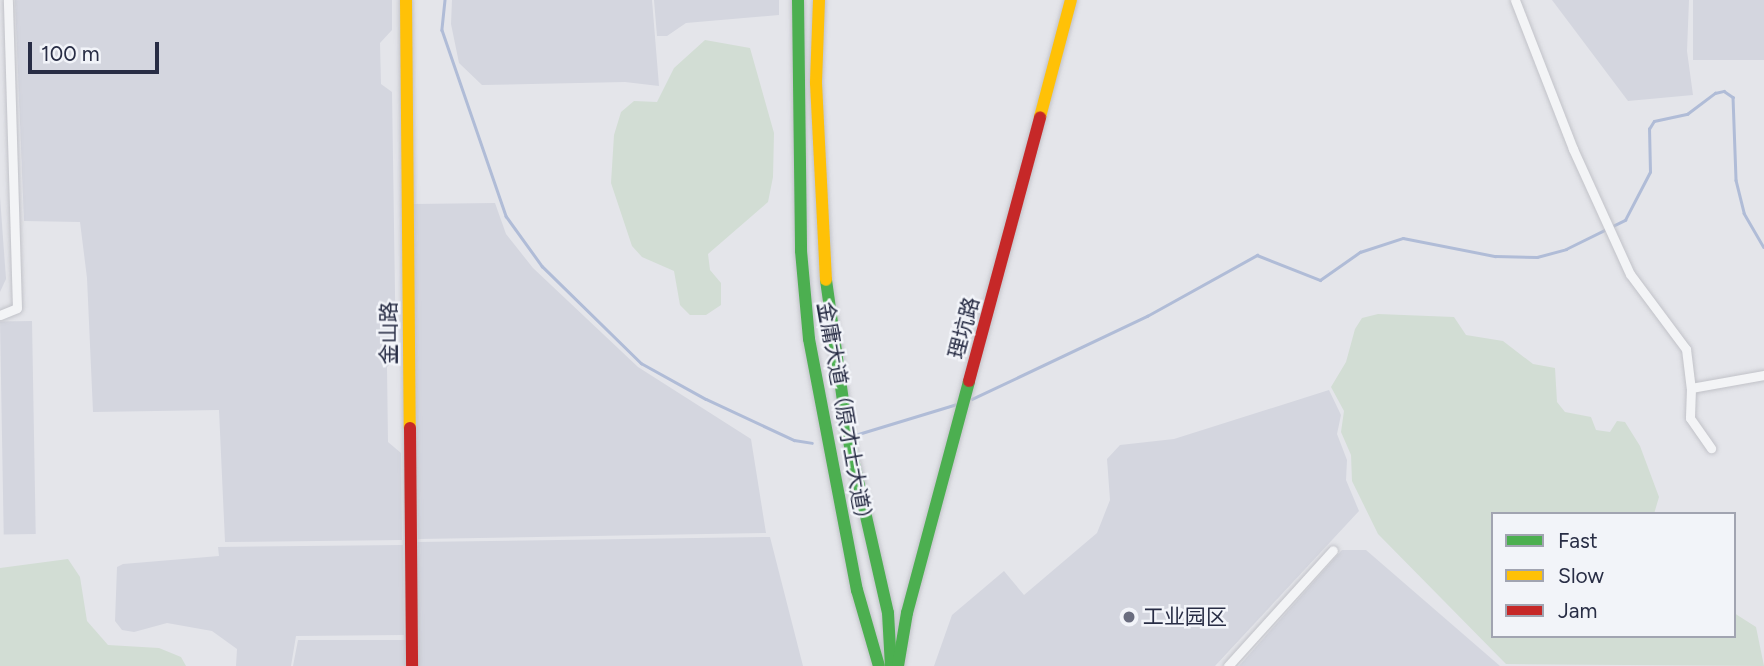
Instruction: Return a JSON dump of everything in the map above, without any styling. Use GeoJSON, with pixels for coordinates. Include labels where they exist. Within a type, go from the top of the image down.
{"type":"FeatureCollection","features":[{"type":"Feature","properties":{"kind":"main road","name":"金山路"},"geometry":{"type":"LineString","coordinates":[[406,0],[412,666]]}},
{"type":"Feature","properties":{"kind":"main road","name":"金庸大道（原才士大道）"},"geometry":{"type":"LineString","coordinates":[[798,0],[801,251],[809,339],[857,590],[879,666]]}},
{"type":"Feature","properties":{"kind":"main road","name":"金庸大道（原才士大道）"},"geometry":{"type":"LineString","coordinates":[[819,0],[816,83],[827,307],[849,440],[888,613],[891,666]]}},
{"type":"Feature","properties":{"kind":"main road","name":"理坑路"},"geometry":{"type":"LineString","coordinates":[[898,666],[907,613],[1071,0]]}},
{"type":"Feature","properties":{"kind":"main road"},"geometry":{"type":"LineString","coordinates":[[829,444],[849,440]]}},
{"type":"Feature","properties":{"kind":"street"},"geometry":{"type":"LineString","coordinates":[[0,315],[17,308],[8,0]]}},
{"type":"Feature","properties":{"kind":"street"},"geometry":{"type":"LineString","coordinates":[[1515,0],[1630,274],[1679,335],[1690,364],[1690,418],[1711,448]]}},
{"type":"Feature","properties":{"kind":"street"},"geometry":{"type":"LineString","coordinates":[[1691,388],[1764,375]]}},
{"type":"Feature","properties":{"kind":"street"},"geometry":{"type":"LineString","coordinates":[[1228,666],[1333,550]]}},
{"type":"Feature","properties":{"kind":"shaded area"},"geometry":{"type":"Polygon","coordinates":[[[15,0],[392,0],[392,30],[380,43],[381,84],[392,92],[396,359],[387,367],[388,442],[401,453],[402,540],[225,542],[219,410],[93,412],[87,278],[80,222],[24,221],[15,0]]]}},
{"type":"Feature","properties":{"kind":"shaded area"},"geometry":{"type":"Polygon","coordinates":[[[452,0],[652,0],[659,86],[625,82],[482,85],[459,63],[451,24],[452,0]]]}},
{"type":"Feature","properties":{"kind":"shaded area"},"geometry":{"type":"Polygon","coordinates":[[[654,0],[779,0],[779,15],[686,23],[667,36],[657,36],[654,0]]]}},
{"type":"Feature","properties":{"kind":"shaded area"},"geometry":{"type":"Polygon","coordinates":[[[1552,0],[1689,0],[1687,51],[1693,95],[1628,101],[1552,0]]]}},
{"type":"Feature","properties":{"kind":"shaded area"},"geometry":{"type":"Polygon","coordinates":[[[1693,0],[1764,0],[1764,60],[1693,60],[1693,0]]]}},
{"type":"Feature","properties":{"kind":"shaded area"},"geometry":{"type":"Polygon","coordinates":[[[705,40],[750,48],[774,133],[773,177],[768,202],[708,254],[710,270],[721,283],[721,305],[706,315],[690,315],[680,305],[674,271],[642,257],[632,246],[611,183],[614,135],[621,112],[634,101],[657,102],[674,68],[705,40]]]}},
{"type":"Feature","properties":{"kind":"shaded area"},"geometry":{"type":"Polygon","coordinates":[[[0,197],[6,279],[0,292],[0,197]]]}},
{"type":"Feature","properties":{"kind":"shaded area"},"geometry":{"type":"Polygon","coordinates":[[[495,203],[506,234],[533,268],[638,367],[751,439],[766,533],[418,539],[413,204],[495,203]]]}},
{"type":"Feature","properties":{"kind":"shaded area"},"geometry":{"type":"Polygon","coordinates":[[[1378,314],[1454,317],[1466,335],[1503,341],[1533,364],[1555,368],[1557,402],[1565,412],[1591,417],[1596,430],[1610,432],[1617,421],[1625,422],[1640,446],[1659,497],[1655,512],[1491,512],[1491,638],[1736,638],[1736,614],[1756,627],[1764,666],[1506,664],[1378,534],[1352,481],[1351,455],[1341,432],[1344,411],[1331,387],[1346,362],[1355,329],[1362,318],[1378,314]]]}},
{"type":"Feature","properties":{"kind":"shaded area"},"geometry":{"type":"Polygon","coordinates":[[[32,321],[36,534],[4,535],[0,322],[32,321]]]}},
{"type":"Feature","properties":{"kind":"shaded area"},"geometry":{"type":"Polygon","coordinates":[[[1329,390],[1341,415],[1337,434],[1347,460],[1346,480],[1359,511],[1215,666],[934,666],[952,615],[1004,571],[1024,595],[1097,533],[1110,500],[1107,459],[1120,445],[1174,439],[1329,390]]]}},
{"type":"Feature","properties":{"kind":"shaded area"},"geometry":{"type":"Polygon","coordinates":[[[770,537],[803,666],[293,666],[298,640],[416,640],[417,542],[770,537]]]}},
{"type":"Feature","properties":{"kind":"shaded area"},"geometry":{"type":"Polygon","coordinates":[[[403,545],[404,635],[296,636],[291,666],[236,666],[237,649],[212,631],[167,623],[134,632],[122,630],[115,621],[117,567],[123,564],[219,556],[218,547],[403,545]]]}},
{"type":"Feature","properties":{"kind":"shaded area"},"geometry":{"type":"Polygon","coordinates":[[[1342,550],[1366,550],[1500,666],[1239,666],[1342,550]]]}},
{"type":"Feature","properties":{"kind":"shaded area"},"geometry":{"type":"Polygon","coordinates":[[[68,559],[80,577],[87,621],[108,645],[159,648],[181,657],[186,666],[0,666],[0,568],[68,559]]]}},
{"type":"Feature","properties":{"kind":"waterway"},"geometry":{"type":"LineString","coordinates":[[445,0],[442,30],[506,216],[542,266],[641,363],[706,399],[794,440],[812,443]]}},
{"type":"Feature","properties":{"kind":"waterway"},"geometry":{"type":"LineString","coordinates":[[972,399],[1147,316],[1257,255],[1320,280],[1360,252],[1403,238],[1495,256],[1537,257],[1566,249],[1625,220],[1650,172],[1649,129],[1654,121],[1687,114],[1715,93],[1724,91],[1733,97],[1736,180],[1744,213],[1764,247]]}},
{"type":"Feature","properties":{"kind":"waterway"},"geometry":{"type":"LineString","coordinates":[[855,435],[957,404]]}},
{"type":"Feature","properties":{"kind":"traffic: fast"},"geometry":{"type":"LineString","coordinates":[[798,0],[801,251],[809,339],[857,590],[879,666]]}},
{"type":"Feature","properties":{"kind":"traffic: fast"},"geometry":{"type":"LineString","coordinates":[[826,280],[848,437],[888,613],[891,666]]}},
{"type":"Feature","properties":{"kind":"traffic: fast"},"geometry":{"type":"LineString","coordinates":[[898,666],[907,613],[969,381]]}},
{"type":"Feature","properties":{"kind":"traffic: slow"},"geometry":{"type":"LineString","coordinates":[[406,0],[410,428]]}},
{"type":"Feature","properties":{"kind":"traffic: slow"},"geometry":{"type":"LineString","coordinates":[[819,0],[816,83],[826,280]]}},
{"type":"Feature","properties":{"kind":"traffic: slow"},"geometry":{"type":"LineString","coordinates":[[1040,117],[1071,0]]}},
{"type":"Feature","properties":{"kind":"traffic: jam"},"geometry":{"type":"LineString","coordinates":[[969,381],[1040,117]]}},
{"type":"Feature","properties":{"kind":"traffic: jam"},"geometry":{"type":"LineString","coordinates":[[410,428],[412,666]]}},
{"type":"Feature","properties":{"kind":"place","name":"工业园区"},"geometry":{"type":"Point","coordinates":[1129,617]}}]}
